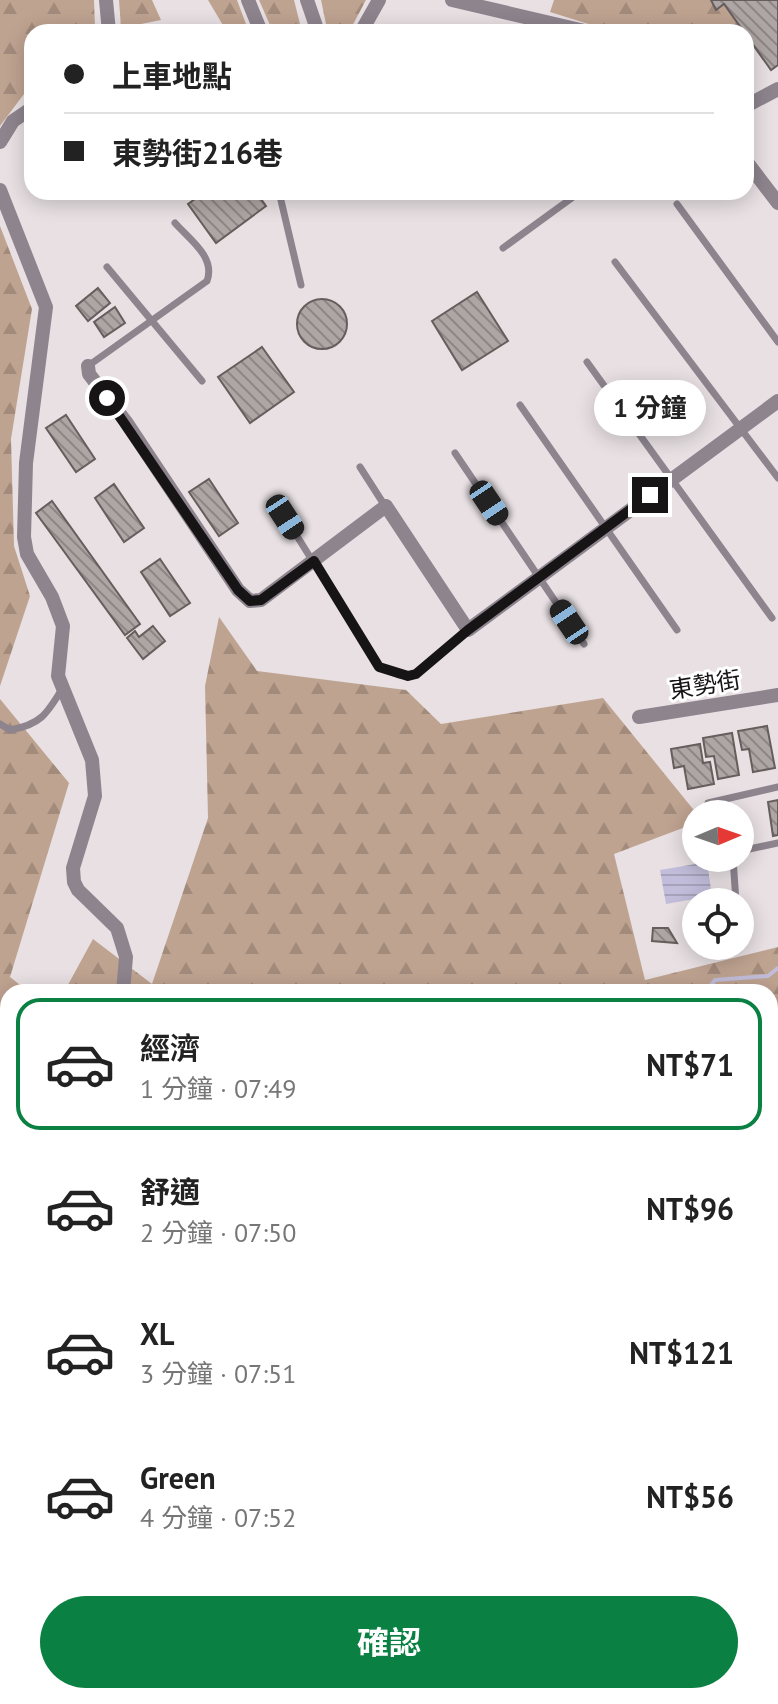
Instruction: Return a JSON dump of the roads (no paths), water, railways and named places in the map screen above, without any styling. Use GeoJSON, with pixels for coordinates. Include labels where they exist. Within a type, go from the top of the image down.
{"type":"FeatureCollection","features":[{"type":"Feature","properties":{"kind":"street"},"geometry":{"type":"LineString","coordinates":[[106,0],[108,24]]}},
{"type":"Feature","properties":{"kind":"street"},"geometry":{"type":"LineString","coordinates":[[248,0],[258,24]]}},
{"type":"Feature","properties":{"kind":"street"},"geometry":{"type":"LineString","coordinates":[[307,0],[315,24]]}},
{"type":"Feature","properties":{"kind":"street"},"geometry":{"type":"LineString","coordinates":[[366,24],[379,0]]}},
{"type":"Feature","properties":{"kind":"street"},"geometry":{"type":"LineString","coordinates":[[452,0],[555,24]]}},
{"type":"Feature","properties":{"kind":"street"},"geometry":{"type":"LineString","coordinates":[[754,102],[778,89]]}},
{"type":"Feature","properties":{"kind":"street"},"geometry":{"type":"LineString","coordinates":[[0,142],[13,121],[24,113]]}},
{"type":"Feature","properties":{"kind":"street"},"geometry":{"type":"LineString","coordinates":[[754,172],[778,203]]}},
{"type":"Feature","properties":{"kind":"street"},"geometry":{"type":"LineString","coordinates":[[0,190],[46,307],[26,463],[24,537],[27,554],[52,597],[63,626],[58,676],[92,760],[95,796],[73,868],[74,882],[78,890],[117,928],[126,957],[124,984]]}},
{"type":"Feature","properties":{"kind":"street"},"geometry":{"type":"LineString","coordinates":[[88,366],[89,374],[126,422],[238,590],[250,601],[261,600],[386,506],[468,630],[778,401]]}},
{"type":"Feature","properties":{"kind":"street","name":"東勢街"},"geometry":{"type":"LineString","coordinates":[[639,717],[778,695]]}},
{"type":"Feature","properties":{"kind":"lane"},"geometry":{"type":"LineString","coordinates":[[13,121],[24,120]]}},
{"type":"Feature","properties":{"kind":"lane"},"geometry":{"type":"LineString","coordinates":[[281,200],[301,285]]}},
{"type":"Feature","properties":{"kind":"lane"},"geometry":{"type":"LineString","coordinates":[[503,248],[569,200]]}},
{"type":"Feature","properties":{"kind":"lane"},"geometry":{"type":"LineString","coordinates":[[677,204],[778,342]]}},
{"type":"Feature","properties":{"kind":"lane"},"geometry":{"type":"LineString","coordinates":[[88,366],[207,281],[210,273],[206,257],[175,223]]}},
{"type":"Feature","properties":{"kind":"lane"},"geometry":{"type":"LineString","coordinates":[[615,262],[778,478]]}},
{"type":"Feature","properties":{"kind":"lane"},"geometry":{"type":"LineString","coordinates":[[107,267],[202,381]]}},
{"type":"Feature","properties":{"kind":"lane"},"geometry":{"type":"LineString","coordinates":[[587,362],[772,618]]}},
{"type":"Feature","properties":{"kind":"lane"},"geometry":{"type":"LineString","coordinates":[[520,405],[677,630]]}},
{"type":"Feature","properties":{"kind":"lane"},"geometry":{"type":"LineString","coordinates":[[455,453],[584,644]]}},
{"type":"Feature","properties":{"kind":"lane"},"geometry":{"type":"LineString","coordinates":[[360,467],[386,506]]}},
{"type":"Feature","properties":{"kind":"lane"},"geometry":{"type":"LineString","coordinates":[[285,517],[379,667],[399,675],[416,674],[468,630]]}},
{"type":"Feature","properties":{"kind":"lane"},"geometry":{"type":"LineString","coordinates":[[0,724],[10,730],[29,727],[47,714],[62,689]]}},
{"type":"Feature","properties":{"kind":"lane"},"geometry":{"type":"LineString","coordinates":[[721,800],[778,787]]}},
{"type":"Feature","properties":{"kind":"lane"},"geometry":{"type":"LineString","coordinates":[[754,848],[778,843]]}},
{"type":"Feature","properties":{"kind":"waterway"},"geometry":{"type":"LineString","coordinates":[[712,984],[715,980],[768,976],[778,968]]}}]}
